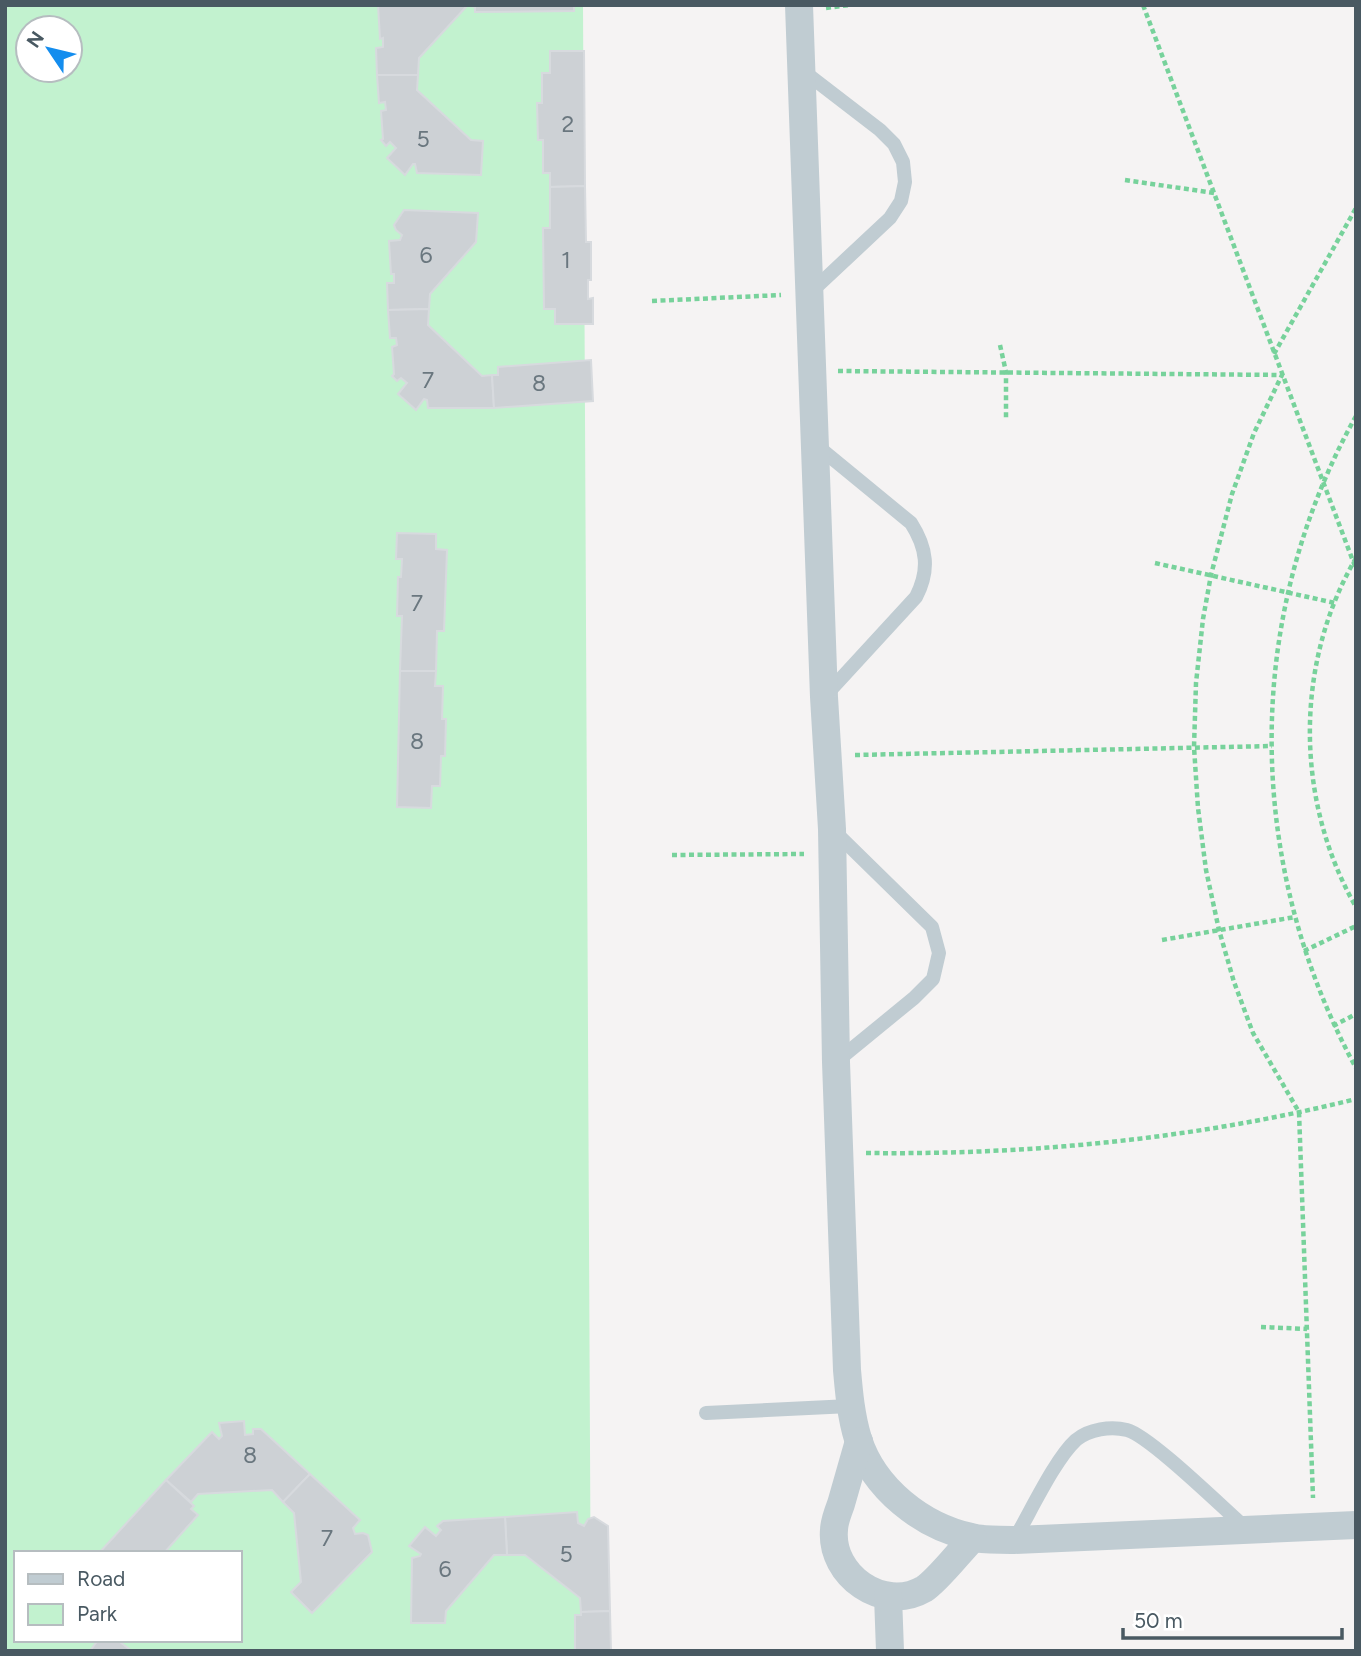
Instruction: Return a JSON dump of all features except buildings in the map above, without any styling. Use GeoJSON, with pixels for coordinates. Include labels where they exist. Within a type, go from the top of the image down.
{"type":"FeatureCollection","features":[{"type":"Feature","properties":{"kind":"street"},"geometry":{"type":"LineString","coordinates":[[799,5],[826,756],[832,841],[836,1062],[850,1406],[859,1441],[877,1476],[903,1505],[936,1525],[973,1538],[1014,1540],[1356,1525]]}},
{"type":"Feature","properties":{"kind":"street"},"geometry":{"type":"LineString","coordinates":[[859,1441],[834,1530],[835,1549],[842,1566],[854,1581],[870,1591],[888,1596],[907,1595],[925,1588],[973,1538]]}},
{"type":"Feature","properties":{"kind":"street"},"geometry":{"type":"LineString","coordinates":[[888,1596],[890,1651]]}},
{"type":"Feature","properties":{"kind":"lane"},"geometry":{"type":"LineString","coordinates":[[801,69],[880,130],[894,144],[903,162],[905,182],[901,201],[890,218],[810,293]]}},
{"type":"Feature","properties":{"kind":"lane"},"geometry":{"type":"LineString","coordinates":[[815,444],[911,523],[922,544],[926,567],[923,583],[916,597],[824,697]]}},
{"type":"Feature","properties":{"kind":"lane"},"geometry":{"type":"LineString","coordinates":[[832,841],[932,927],[939,953],[933,979],[836,1062]]}},
{"type":"Feature","properties":{"kind":"lane"},"geometry":{"type":"LineString","coordinates":[[706,1413],[850,1406]]}},
{"type":"Feature","properties":{"kind":"lane"},"geometry":{"type":"LineString","coordinates":[[1014,1540],[1060,1460],[1077,1438],[1102,1428],[1129,1430],[1152,1445],[1248,1530]]}},
{"type":"Feature","properties":{"kind":"path"},"geometry":{"type":"LineString","coordinates":[[1143,5],[1356,569]]}},
{"type":"Feature","properties":{"kind":"path"},"geometry":{"type":"LineString","coordinates":[[1125,180],[1214,193]]}},
{"type":"Feature","properties":{"kind":"path"},"geometry":{"type":"LineString","coordinates":[[1274,354],[1356,208]]}},
{"type":"Feature","properties":{"kind":"path"},"geometry":{"type":"LineString","coordinates":[[652,301],[810,293]]}},
{"type":"Feature","properties":{"kind":"path"},"geometry":{"type":"LineString","coordinates":[[1000,345],[1006,372],[1006,420]]}},
{"type":"Feature","properties":{"kind":"path"},"geometry":{"type":"LineString","coordinates":[[813,371],[1282,375]]}},
{"type":"Feature","properties":{"kind":"path"},"geometry":{"type":"LineString","coordinates":[[1282,375],[1254,433],[1232,494],[1211,575],[1196,683],[1194,747],[1206,870],[1219,930],[1253,1033],[1299,1112],[1314,1527]]}},
{"type":"Feature","properties":{"kind":"path"},"geometry":{"type":"LineString","coordinates":[[1356,416],[1323,480],[1296,556],[1279,634],[1272,714],[1273,794],[1284,873],[1304,951],[1333,1026],[1356,1068]]}},
{"type":"Feature","properties":{"kind":"path"},"geometry":{"type":"LineString","coordinates":[[1354,560],[1335,603],[1314,673],[1308,747],[1319,819],[1345,888],[1356,907]]}},
{"type":"Feature","properties":{"kind":"path"},"geometry":{"type":"LineString","coordinates":[[1155,563],[1335,603]]}},
{"type":"Feature","properties":{"kind":"path"},"geometry":{"type":"LineString","coordinates":[[826,756],[1272,746]]}},
{"type":"Feature","properties":{"kind":"path"},"geometry":{"type":"LineString","coordinates":[[672,855],[832,841]]}},
{"type":"Feature","properties":{"kind":"path"},"geometry":{"type":"LineString","coordinates":[[1345,888],[1356,896]]}},
{"type":"Feature","properties":{"kind":"path"},"geometry":{"type":"LineString","coordinates":[[1162,940],[1295,917]]}},
{"type":"Feature","properties":{"kind":"path"},"geometry":{"type":"LineString","coordinates":[[1304,951],[1356,926]]}},
{"type":"Feature","properties":{"kind":"path"},"geometry":{"type":"LineString","coordinates":[[1333,1026],[1356,1014]]}},
{"type":"Feature","properties":{"kind":"path"},"geometry":{"type":"LineString","coordinates":[[840,1152],[933,1154],[1025,1151],[1130,1141],[1208,1130],[1356,1099]]}},
{"type":"Feature","properties":{"kind":"path"},"geometry":{"type":"LineString","coordinates":[[1261,1327],[1307,1329]]}},
{"type":"Feature","properties":{"kind":"green space"},"geometry":{"type":"Polygon","coordinates":[[[5,5],[583,5],[591,1651],[5,1651],[5,5]]]}}]}
